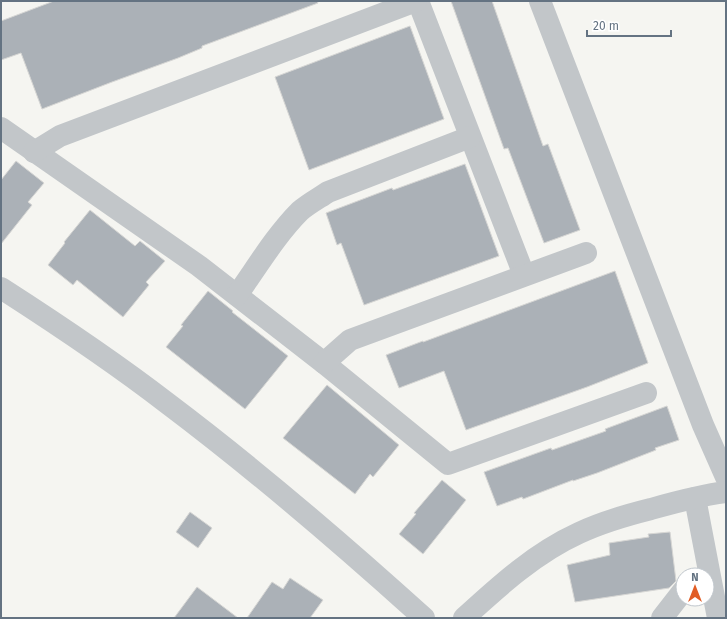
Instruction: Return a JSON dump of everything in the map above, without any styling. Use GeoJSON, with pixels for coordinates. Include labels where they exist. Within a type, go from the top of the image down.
{"type":"FeatureCollection","features":[{"type":"Feature","properties":{"kind":"street"},"geometry":{"type":"LineString","coordinates":[[34,152],[60,136],[417,1],[524,275]]}},
{"type":"Feature","properties":{"kind":"street"},"geometry":{"type":"LineString","coordinates":[[540,1],[703,425],[726,477]]}},
{"type":"Feature","properties":{"kind":"street"},"geometry":{"type":"LineString","coordinates":[[1,128],[237,294],[448,464],[646,393]]}},
{"type":"Feature","properties":{"kind":"street"},"geometry":{"type":"LineString","coordinates":[[237,294],[282,232],[301,211],[314,201],[328,192],[470,137]]}},
{"type":"Feature","properties":{"kind":"street"},"geometry":{"type":"LineString","coordinates":[[324,363],[350,340],[586,253]]}},
{"type":"Feature","properties":{"kind":"street"},"geometry":{"type":"LineString","coordinates":[[1,288],[110,361],[167,402],[266,481],[424,618]]}},
{"type":"Feature","properties":{"kind":"street"},"geometry":{"type":"LineString","coordinates":[[464,618],[516,572],[548,550],[578,533],[614,519],[664,505],[726,492]]}},
{"type":"Feature","properties":{"kind":"street"},"geometry":{"type":"LineString","coordinates":[[695,498],[702,567]]}},
{"type":"Feature","properties":{"kind":"street"},"geometry":{"type":"LineString","coordinates":[[662,618],[675,601]]}},
{"type":"Feature","properties":{"kind":"street"},"geometry":{"type":"LineString","coordinates":[[714,607],[718,618]]}},
{"type":"Feature","properties":{"kind":"building"},"geometry":{"type":"Polygon","coordinates":[[[54,1],[317,1],[318,3],[202,46],[202,48],[178,58],[42,109],[21,53],[1,60],[1,21],[54,1]]]}},
{"type":"Feature","properties":{"kind":"building"},"geometry":{"type":"Polygon","coordinates":[[[451,1],[492,1],[543,146],[548,144],[580,230],[544,243],[508,148],[504,149],[451,1]]]}},
{"type":"Feature","properties":{"kind":"building"},"geometry":{"type":"Polygon","coordinates":[[[410,26],[444,119],[309,170],[275,77],[410,26]]]}},
{"type":"Feature","properties":{"kind":"building"},"geometry":{"type":"Polygon","coordinates":[[[16,161],[44,183],[28,202],[32,205],[1,244],[1,180],[16,161]]]}},
{"type":"Feature","properties":{"kind":"building"},"geometry":{"type":"Polygon","coordinates":[[[465,164],[499,256],[364,305],[341,243],[337,245],[326,213],[392,188],[393,190],[465,164]]]}},
{"type":"Feature","properties":{"kind":"building"},"geometry":{"type":"Polygon","coordinates":[[[90,210],[135,246],[140,241],[165,261],[146,282],[149,285],[123,317],[77,280],[73,285],[48,265],[65,243],[64,242],[90,210]]]}},
{"type":"Feature","properties":{"kind":"building"},"geometry":{"type":"Polygon","coordinates":[[[615,271],[648,363],[587,387],[466,430],[444,371],[399,388],[386,355],[615,271]]]}},
{"type":"Feature","properties":{"kind":"building"},"geometry":{"type":"Polygon","coordinates":[[[208,291],[288,356],[245,409],[166,347],[208,291]]]}},
{"type":"Feature","properties":{"kind":"building"},"geometry":{"type":"Polygon","coordinates":[[[327,385],[399,445],[373,477],[370,474],[355,494],[283,438],[327,385]]]}},
{"type":"Feature","properties":{"kind":"building"},"geometry":{"type":"Polygon","coordinates":[[[667,406],[679,440],[655,448],[656,450],[597,473],[573,480],[523,499],[522,497],[497,506],[484,472],[551,448],[552,450],[606,431],[605,429],[667,406]]]}},
{"type":"Feature","properties":{"kind":"building"},"geometry":{"type":"Polygon","coordinates":[[[442,480],[466,500],[423,554],[399,534],[416,514],[414,513],[442,480]]]}},
{"type":"Feature","properties":{"kind":"building"},"geometry":{"type":"Polygon","coordinates":[[[190,512],[212,528],[198,548],[176,532],[190,512]]]}},
{"type":"Feature","properties":{"kind":"building"},"geometry":{"type":"Polygon","coordinates":[[[670,532],[675,582],[669,588],[575,602],[567,565],[610,555],[609,543],[649,537],[648,534],[670,532]]]}},
{"type":"Feature","properties":{"kind":"building"},"geometry":{"type":"Polygon","coordinates":[[[290,578],[323,600],[310,618],[247,618],[272,582],[283,589],[290,578]]]}},
{"type":"Feature","properties":{"kind":"building"},"geometry":{"type":"Polygon","coordinates":[[[197,587],[238,618],[174,618],[197,587]]]}}]}
